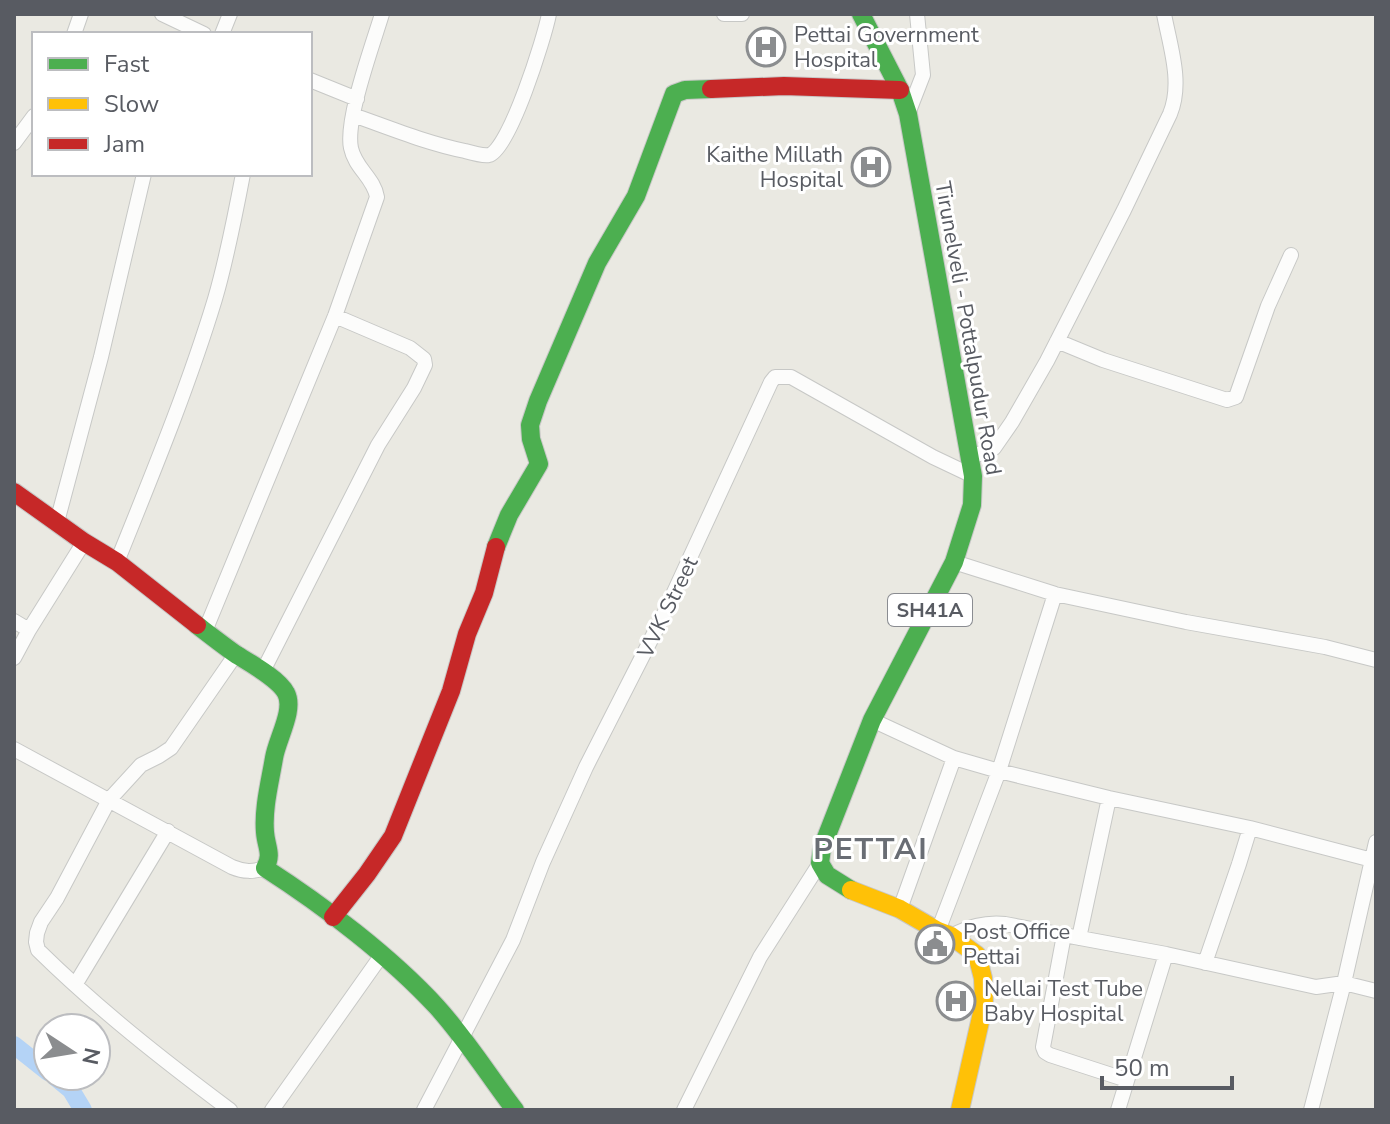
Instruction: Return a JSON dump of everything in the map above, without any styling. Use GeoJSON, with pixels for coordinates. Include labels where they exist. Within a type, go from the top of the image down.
{"type":"FeatureCollection","features":[{"type":"Feature","properties":{"kind":"street"},"geometry":{"type":"LineString","coordinates":[[162,14],[199,32]]}},
{"type":"Feature","properties":{"kind":"street"},"geometry":{"type":"LineString","coordinates":[[205,631],[335,316],[377,197],[375,187],[363,173],[351,148],[350,137],[357,99],[382,14]]}},
{"type":"Feature","properties":{"kind":"street"},"geometry":{"type":"LineString","coordinates":[[353,115],[439,146],[490,155],[505,138],[515,116],[549,14]]}},
{"type":"Feature","properties":{"kind":"street"},"geometry":{"type":"LineString","coordinates":[[724,14],[742,14]]}},
{"type":"Feature","properties":{"kind":"street","name":"Tirunelveli - Pottalpudur Road"},"geometry":{"type":"LineString","coordinates":[[820,863],[822,848],[872,720],[954,562],[972,505],[971,467],[908,114],[900,90],[861,14]]}},
{"type":"Feature","properties":{"kind":"street"},"geometry":{"type":"LineString","coordinates":[[908,114],[923,75],[917,14]]}},
{"type":"Feature","properties":{"kind":"street"},"geometry":{"type":"LineString","coordinates":[[971,467],[1002,439],[1057,341],[1176,100],[1164,14]]}},
{"type":"Feature","properties":{"kind":"street"},"geometry":{"type":"LineString","coordinates":[[312,81],[357,99]]}},
{"type":"Feature","properties":{"kind":"street"},"geometry":{"type":"LineString","coordinates":[[333,917],[393,836],[451,691],[498,541],[509,515],[539,464],[530,425],[538,401],[597,263],[636,196],[674,94],[685,90],[784,86],[900,90]]}},
{"type":"Feature","properties":{"kind":"street"},"geometry":{"type":"LineString","coordinates":[[14,143],[32,119]]}},
{"type":"Feature","properties":{"kind":"street"},"geometry":{"type":"LineString","coordinates":[[57,522],[101,357],[144,176]]}},
{"type":"Feature","properties":{"kind":"street"},"geometry":{"type":"LineString","coordinates":[[117,562],[165,443],[215,298],[243,176]]}},
{"type":"Feature","properties":{"kind":"street"},"geometry":{"type":"LineString","coordinates":[[1057,341],[1103,360],[1227,400],[1236,397],[1268,306],[1291,255]]}},
{"type":"Feature","properties":{"kind":"street"},"geometry":{"type":"LineString","coordinates":[[263,671],[378,445],[425,365],[424,359],[410,348],[335,316]]}},
{"type":"Feature","properties":{"kind":"street","name":"VVK Street"},"geometry":{"type":"LineString","coordinates":[[462,1038],[513,940],[543,862],[586,767],[671,601],[775,377],[791,377],[933,457],[971,467]]}},
{"type":"Feature","properties":{"kind":"street"},"geometry":{"type":"LineString","coordinates":[[14,492],[117,562],[283,687],[289,697],[289,706],[276,744],[269,786],[265,833],[270,859],[265,868],[254,872],[243,871],[14,749]]}},
{"type":"Feature","properties":{"kind":"street"},"geometry":{"type":"LineString","coordinates":[[14,658],[84,542]]}},
{"type":"Feature","properties":{"kind":"street"},"geometry":{"type":"LineString","coordinates":[[954,562],[1055,594],[1325,647],[1376,660]]}},
{"type":"Feature","properties":{"kind":"street"},"geometry":{"type":"LineString","coordinates":[[944,933],[1055,594]]}},
{"type":"Feature","properties":{"kind":"street"},"geometry":{"type":"LineString","coordinates":[[14,621],[29,630]]}},
{"type":"Feature","properties":{"kind":"street"},"geometry":{"type":"LineString","coordinates":[[230,1110],[158,1056],[75,985],[38,950],[36,942],[37,933],[109,800],[141,765],[171,748],[236,654]]}},
{"type":"Feature","properties":{"kind":"street"},"geometry":{"type":"LineString","coordinates":[[872,720],[954,758],[999,771],[1250,828],[1374,861]]}},
{"type":"Feature","properties":{"kind":"street"},"geometry":{"type":"LineString","coordinates":[[900,909],[954,758]]}},
{"type":"Feature","properties":{"kind":"street"},"geometry":{"type":"LineString","coordinates":[[1109,798],[1043,1047],[1050,1055],[1127,1080]]}},
{"type":"Feature","properties":{"kind":"street"},"geometry":{"type":"LineString","coordinates":[[1205,963],[1250,828]]}},
{"type":"Feature","properties":{"kind":"street"},"geometry":{"type":"LineString","coordinates":[[75,985],[168,831]]}},
{"type":"Feature","properties":{"kind":"street"},"geometry":{"type":"LineString","coordinates":[[1311,1110],[1374,861],[1376,842]]}},
{"type":"Feature","properties":{"kind":"street"},"geometry":{"type":"LineString","coordinates":[[684,1110],[760,957],[820,863],[827,875],[849,889],[900,909],[977,955],[983,978],[984,1004],[960,1110]]}},
{"type":"Feature","properties":{"kind":"street"},"geometry":{"type":"LineString","coordinates":[[265,868],[381,956],[436,1007],[515,1110]]}},
{"type":"Feature","properties":{"kind":"street"},"geometry":{"type":"LineString","coordinates":[[944,933],[994,923],[1166,954],[1316,987],[1344,983],[1376,991]]}},
{"type":"Feature","properties":{"kind":"street"},"geometry":{"type":"LineString","coordinates":[[1118,1110],[1166,954]]}},
{"type":"Feature","properties":{"kind":"street"},"geometry":{"type":"LineString","coordinates":[[272,1110],[381,956]]}},
{"type":"Feature","properties":{"kind":"street"},"geometry":{"type":"LineString","coordinates":[[424,1110],[462,1038]]}},
{"type":"Feature","properties":{"kind":"waterway"},"geometry":{"type":"LineString","coordinates":[[14,1045],[32,1059]]}},
{"type":"Feature","properties":{"kind":"waterway"},"geometry":{"type":"LineString","coordinates":[[72,1092],[83,1110]]}},
{"type":"Feature","properties":{"kind":"traffic: fast"},"geometry":{"type":"LineString","coordinates":[[851,890],[827,875],[820,863],[822,848],[872,720],[954,562],[972,505],[973,476],[908,114],[900,90],[861,14]]}},
{"type":"Feature","properties":{"kind":"traffic: fast"},"geometry":{"type":"LineString","coordinates":[[496,547],[509,515],[539,464],[530,425],[538,401],[597,263],[636,196],[674,94],[685,90],[711,89]]}},
{"type":"Feature","properties":{"kind":"traffic: fast"},"geometry":{"type":"LineString","coordinates":[[197,625],[271,677],[286,693],[288,700],[266,804],[265,832],[269,854],[265,868],[356,933],[419,988],[458,1032],[515,1110]]}},
{"type":"Feature","properties":{"kind":"traffic: slow"},"geometry":{"type":"LineString","coordinates":[[851,890],[900,909],[951,936],[977,955],[983,978],[984,1004],[960,1110]]}},
{"type":"Feature","properties":{"kind":"traffic: jam"},"geometry":{"type":"LineString","coordinates":[[711,89],[784,86],[900,90]]}},
{"type":"Feature","properties":{"kind":"traffic: jam"},"geometry":{"type":"LineString","coordinates":[[14,492],[117,562],[197,625]]}},
{"type":"Feature","properties":{"kind":"traffic: jam"},"geometry":{"type":"LineString","coordinates":[[333,917],[393,836],[451,691],[496,547]]}},
{"type":"Feature","properties":{"kind":"place","name":"Pettai Government Hospital"},"geometry":{"type":"Point","coordinates":[766,47]}},
{"type":"Feature","properties":{"kind":"place","name":"Kaithe Millath Hospital"},"geometry":{"type":"Point","coordinates":[871,167]}},
{"type":"Feature","properties":{"kind":"place","name":"Post Office Pettai"},"geometry":{"type":"Point","coordinates":[935,944]}},
{"type":"Feature","properties":{"kind":"place","name":"Nellai Test Tube Baby Hospital"},"geometry":{"type":"Point","coordinates":[956,1001]}},
{"type":"Feature","properties":{"kind":"district","name":"PETTAI"},"geometry":{"type":"Point","coordinates":[871,849]}}]}
